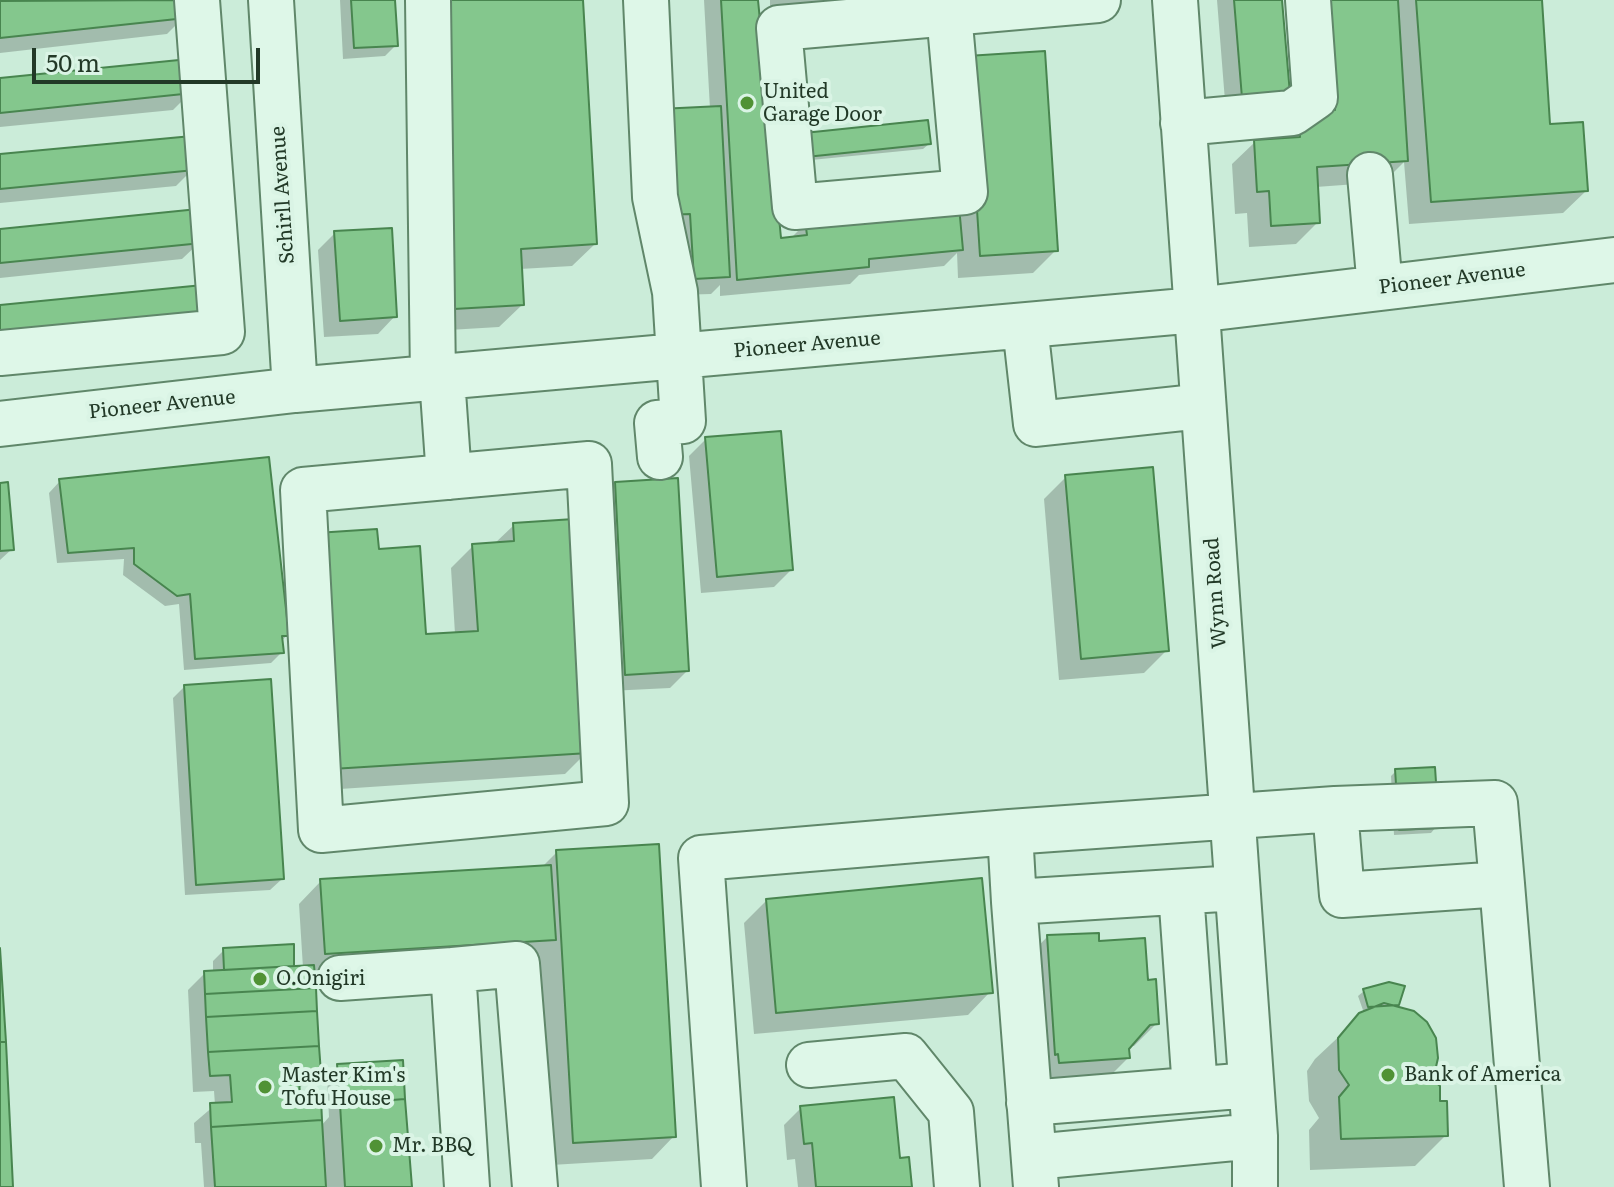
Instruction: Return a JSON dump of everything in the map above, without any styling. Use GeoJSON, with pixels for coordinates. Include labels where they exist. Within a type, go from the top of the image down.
{"type":"FeatureCollection","features":[{"type":"Feature","properties":{"kind":"street"},"geometry":{"type":"LineString","coordinates":[[0,353],[222,332],[197,0]]}},
{"type":"Feature","properties":{"kind":"street","name":"Schirll Avenue"},"geometry":{"type":"LineString","coordinates":[[271,0],[295,390]]}},
{"type":"Feature","properties":{"kind":"street"},"geometry":{"type":"LineString","coordinates":[[428,0],[438,378],[449,477]]}},
{"type":"Feature","properties":{"kind":"street"},"geometry":{"type":"LineString","coordinates":[[646,0],[655,197],[675,292],[683,421],[657,423],[660,457]]}},
{"type":"Feature","properties":{"kind":"street"},"geometry":{"type":"LineString","coordinates":[[949,13],[965,192],[795,207],[779,28],[949,13],[1098,0]]}},
{"type":"Feature","properties":{"kind":"street","name":"Wynn Road"},"geometry":{"type":"LineString","coordinates":[[1175,0],[1255,1136],[1255,1187]]}},
{"type":"Feature","properties":{"kind":"street"},"geometry":{"type":"LineString","coordinates":[[1183,123],[1292,113],[1315,97],[1308,0]]}},
{"type":"Feature","properties":{"kind":"street"},"geometry":{"type":"LineString","coordinates":[[1370,175],[1380,288]]}},
{"type":"Feature","properties":{"kind":"street","name":"Pioneer Avenue"},"geometry":{"type":"LineString","coordinates":[[0,424],[295,390],[1196,310],[1614,260]]}},
{"type":"Feature","properties":{"kind":"street"},"geometry":{"type":"LineString","coordinates":[[1025,326],[1036,424],[1203,406]]}},
{"type":"Feature","properties":{"kind":"street"},"geometry":{"type":"LineString","coordinates":[[589,464],[606,803],[321,830],[303,490],[449,477],[589,464]]}},
{"type":"Feature","properties":{"kind":"street"},"geometry":{"type":"LineString","coordinates":[[718,1186],[701,858],[1335,809],[1495,803],[1527,1187]]}},
{"type":"Feature","properties":{"kind":"street"},"geometry":{"type":"LineString","coordinates":[[1335,809],[1342,895],[1502,884]]}},
{"type":"Feature","properties":{"kind":"street"},"geometry":{"type":"LineString","coordinates":[[1010,832],[1035,1172],[1255,1136]]}},
{"type":"Feature","properties":{"kind":"street"},"geometry":{"type":"LineString","coordinates":[[1014,902],[1237,888]]}},
{"type":"Feature","properties":{"kind":"street"},"geometry":{"type":"LineString","coordinates":[[1181,892],[1195,1089]]}},
{"type":"Feature","properties":{"kind":"street"},"geometry":{"type":"LineString","coordinates":[[340,978],[517,964],[535,1187]]}},
{"type":"Feature","properties":{"kind":"street"},"geometry":{"type":"LineString","coordinates":[[453,970],[467,1187]]}},
{"type":"Feature","properties":{"kind":"street"},"geometry":{"type":"LineString","coordinates":[[809,1065],[906,1056],[951,1112],[957,1187]]}},
{"type":"Feature","properties":{"kind":"street"},"geometry":{"type":"LineString","coordinates":[[1029,1103],[1251,1085]]}},
{"type":"Feature","properties":{"kind":"building"},"geometry":{"type":"Polygon","coordinates":[[[184,0],[186,18],[0,38],[0,1],[184,0]]]}},
{"type":"Feature","properties":{"kind":"building"},"geometry":{"type":"Polygon","coordinates":[[[351,0],[395,0],[398,46],[354,48],[351,0]]]}},
{"type":"Feature","properties":{"kind":"building"},"geometry":{"type":"Polygon","coordinates":[[[436,0],[583,0],[597,244],[521,249],[524,305],[454,309],[436,0]]]}},
{"type":"Feature","properties":{"kind":"building","name":"United Garage Door"},"geometry":{"type":"Polygon","coordinates":[[[721,0],[758,0],[781,238],[807,235],[805,221],[959,206],[963,250],[869,259],[869,267],[737,280],[721,0]]]}},
{"type":"Feature","properties":{"kind":"building"},"geometry":{"type":"Polygon","coordinates":[[[1234,0],[1282,0],[1290,94],[1242,98],[1234,0]]]}},
{"type":"Feature","properties":{"kind":"building"},"geometry":{"type":"Polygon","coordinates":[[[1328,0],[1398,0],[1408,161],[1317,167],[1320,223],[1271,226],[1269,191],[1257,192],[1254,140],[1300,137],[1298,112],[1335,110],[1328,0]]]}},
{"type":"Feature","properties":{"kind":"building"},"geometry":{"type":"Polygon","coordinates":[[[1416,0],[1542,0],[1550,124],[1583,122],[1588,191],[1431,202],[1416,0]]]}},
{"type":"Feature","properties":{"kind":"building"},"geometry":{"type":"Polygon","coordinates":[[[1045,51],[1058,251],[980,256],[967,56],[1045,51]]]}},
{"type":"Feature","properties":{"kind":"building"},"geometry":{"type":"Polygon","coordinates":[[[189,59],[193,93],[0,113],[0,78],[189,59]]]}},
{"type":"Feature","properties":{"kind":"building"},"geometry":{"type":"Polygon","coordinates":[[[721,106],[730,277],[694,279],[690,214],[665,215],[659,109],[721,106]]]}},
{"type":"Feature","properties":{"kind":"building"},"geometry":{"type":"Polygon","coordinates":[[[928,120],[931,144],[806,157],[804,133],[928,120]]]}},
{"type":"Feature","properties":{"kind":"building"},"geometry":{"type":"Polygon","coordinates":[[[192,136],[195,170],[0,189],[0,154],[192,136]]]}},
{"type":"Feature","properties":{"kind":"building"},"geometry":{"type":"Polygon","coordinates":[[[198,209],[202,243],[0,263],[0,229],[198,209]]]}},
{"type":"Feature","properties":{"kind":"building"},"geometry":{"type":"Polygon","coordinates":[[[392,228],[397,317],[340,321],[334,231],[392,228]]]}},
{"type":"Feature","properties":{"kind":"building"},"geometry":{"type":"Polygon","coordinates":[[[203,285],[207,319],[0,340],[0,305],[203,285]]]}},
{"type":"Feature","properties":{"kind":"building"},"geometry":{"type":"Polygon","coordinates":[[[781,431],[793,570],[717,577],[705,437],[781,431]]]}},
{"type":"Feature","properties":{"kind":"building"},"geometry":{"type":"Polygon","coordinates":[[[269,457],[289,636],[282,636],[284,653],[195,659],[190,594],[177,596],[134,564],[134,548],[68,553],[59,479],[269,457]]]}},
{"type":"Feature","properties":{"kind":"building"},"geometry":{"type":"Polygon","coordinates":[[[1153,467],[1169,651],[1081,659],[1065,475],[1153,467]]]}},
{"type":"Feature","properties":{"kind":"building"},"geometry":{"type":"Polygon","coordinates":[[[678,478],[689,671],[625,675],[615,482],[678,478]]]}},
{"type":"Feature","properties":{"kind":"building"},"geometry":{"type":"Polygon","coordinates":[[[8,482],[14,550],[0,551],[0,483],[8,482]]]}},
{"type":"Feature","properties":{"kind":"building"},"geometry":{"type":"Polygon","coordinates":[[[574,519],[589,753],[332,769],[316,533],[377,529],[379,549],[420,546],[426,634],[478,631],[472,544],[514,541],[513,523],[574,519]]]}},
{"type":"Feature","properties":{"kind":"building"},"geometry":{"type":"Polygon","coordinates":[[[271,679],[284,879],[196,885],[184,685],[271,679]]]}},
{"type":"Feature","properties":{"kind":"building"},"geometry":{"type":"Polygon","coordinates":[[[1435,767],[1439,828],[1399,830],[1395,769],[1435,767]]]}},
{"type":"Feature","properties":{"kind":"building"},"geometry":{"type":"Polygon","coordinates":[[[659,844],[676,1137],[573,1143],[556,850],[659,844]]]}},
{"type":"Feature","properties":{"kind":"building"},"geometry":{"type":"Polygon","coordinates":[[[551,865],[556,940],[325,954],[320,879],[551,865]]]}},
{"type":"Feature","properties":{"kind":"building"},"geometry":{"type":"Polygon","coordinates":[[[982,878],[993,993],[776,1013],[766,899],[982,878]]]}},
{"type":"Feature","properties":{"kind":"building"},"geometry":{"type":"Polygon","coordinates":[[[1099,933],[1099,941],[1145,938],[1148,980],[1156,979],[1159,1024],[1150,1025],[1129,1049],[1130,1058],[1059,1063],[1058,1054],[1055,1055],[1047,935],[1099,933]]]}},
{"type":"Feature","properties":{"kind":"building"},"geometry":{"type":"Polygon","coordinates":[[[294,944],[294,966],[224,970],[223,948],[294,944]]]}},
{"type":"Feature","properties":{"kind":"building"},"geometry":{"type":"Polygon","coordinates":[[[0,948],[6,1042],[0,1042],[0,948]]]}},
{"type":"Feature","properties":{"kind":"building","name":"O.Onigiri"},"geometry":{"type":"Polygon","coordinates":[[[314,965],[316,988],[205,994],[204,971],[314,965]]]}},
{"type":"Feature","properties":{"kind":"building"},"geometry":{"type":"Polygon","coordinates":[[[1389,982],[1405,986],[1399,1005],[1368,1007],[1363,989],[1389,982]]]}},
{"type":"Feature","properties":{"kind":"building"},"geometry":{"type":"Polygon","coordinates":[[[316,988],[317,1011],[206,1017],[205,994],[316,988]]]}},
{"type":"Feature","properties":{"kind":"building","name":"Bank of America"},"geometry":{"type":"Polygon","coordinates":[[[1384,1003],[1414,1011],[1427,1022],[1436,1038],[1438,1058],[1433,1080],[1440,1086],[1440,1101],[1447,1101],[1448,1136],[1341,1139],[1339,1097],[1349,1085],[1339,1070],[1338,1038],[1359,1013],[1384,1003]]]}},
{"type":"Feature","properties":{"kind":"building"},"geometry":{"type":"Polygon","coordinates":[[[317,1011],[319,1046],[208,1052],[206,1017],[317,1011]]]}},
{"type":"Feature","properties":{"kind":"building"},"geometry":{"type":"Polygon","coordinates":[[[0,1042],[6,1042],[13,1187],[0,1187],[0,1042]]]}},
{"type":"Feature","properties":{"kind":"building","name":"Master Kim's Tofu House"},"geometry":{"type":"Polygon","coordinates":[[[319,1046],[321,1073],[299,1074],[300,1100],[321,1099],[322,1120],[211,1127],[210,1103],[232,1102],[230,1075],[210,1076],[208,1052],[319,1046]]]}},
{"type":"Feature","properties":{"kind":"building"},"geometry":{"type":"Polygon","coordinates":[[[403,1060],[405,1099],[340,1104],[337,1064],[403,1060]]]}},
{"type":"Feature","properties":{"kind":"building"},"geometry":{"type":"Polygon","coordinates":[[[894,1097],[900,1158],[909,1157],[912,1187],[816,1187],[812,1143],[804,1144],[800,1106],[894,1097]]]}},
{"type":"Feature","properties":{"kind":"building","name":"Mr. BBQ"},"geometry":{"type":"Polygon","coordinates":[[[405,1099],[412,1187],[345,1187],[340,1104],[405,1099]]]}},
{"type":"Feature","properties":{"kind":"building"},"geometry":{"type":"Polygon","coordinates":[[[322,1120],[326,1187],[215,1187],[211,1127],[322,1120]]]}},
{"type":"Feature","properties":{"kind":"place","name":"United Garage Door"},"geometry":{"type":"Point","coordinates":[747,103]}},
{"type":"Feature","properties":{"kind":"place","name":"O.Onigiri"},"geometry":{"type":"Point","coordinates":[260,979]}},
{"type":"Feature","properties":{"kind":"place","name":"Bank of America"},"geometry":{"type":"Point","coordinates":[1388,1075]}},
{"type":"Feature","properties":{"kind":"place","name":"Master Kim's Tofu House"},"geometry":{"type":"Point","coordinates":[265,1087]}},
{"type":"Feature","properties":{"kind":"place","name":"Mr. BBQ"},"geometry":{"type":"Point","coordinates":[376,1146]}}]}
